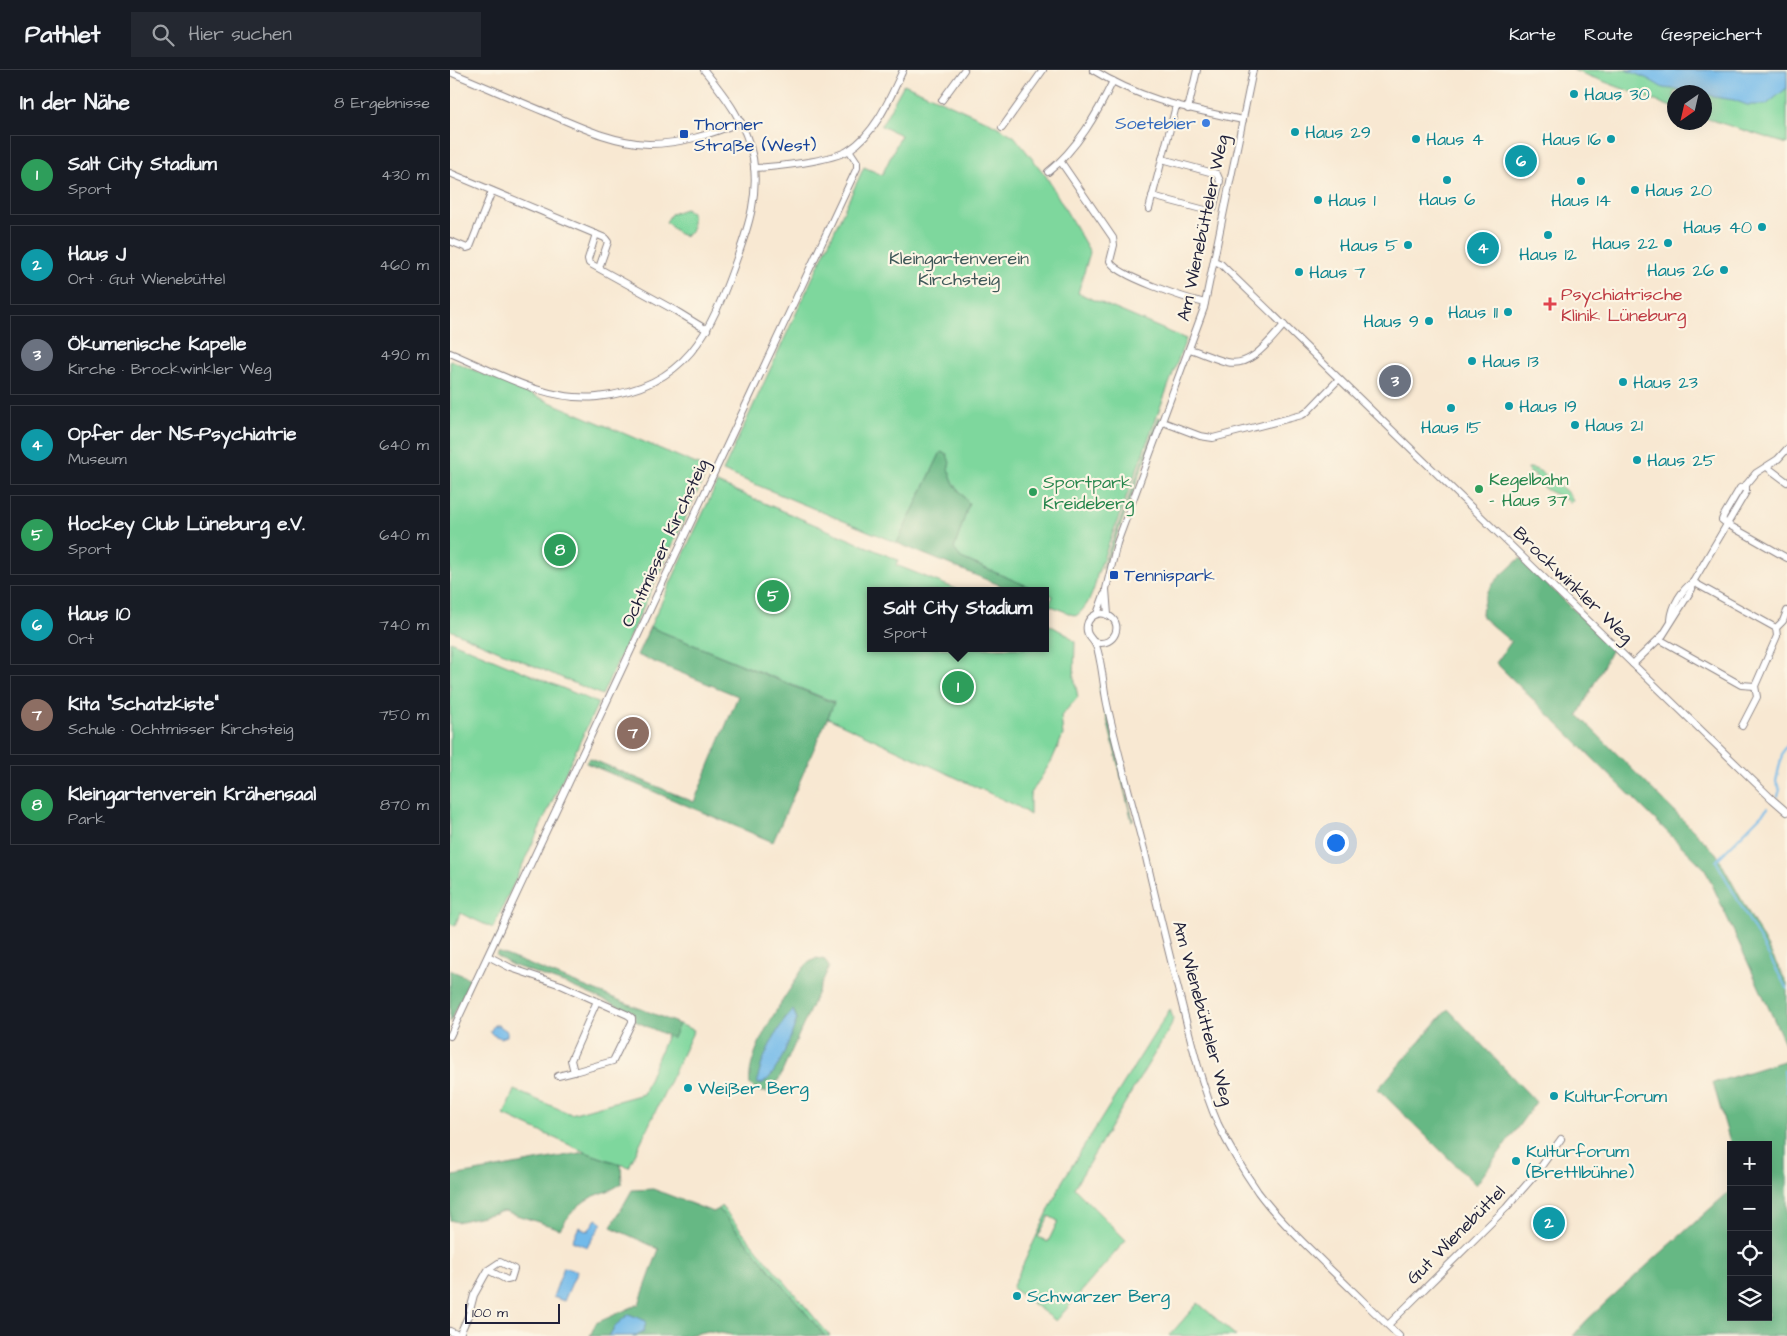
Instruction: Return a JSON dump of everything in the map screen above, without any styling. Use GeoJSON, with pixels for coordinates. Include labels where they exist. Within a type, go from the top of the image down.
{"type":"FeatureCollection","features":[{"type":"Feature","properties":{"kind":"street"},"geometry":{"type":"LineString","coordinates":[[450,353],[535,388],[580,398],[630,391],[659,378],[688,356],[707,330],[722,300],[753,210],[755,194],[754,168],[750,148],[741,122],[728,99],[704,70]]}},
{"type":"Feature","properties":{"kind":"street"},"geometry":{"type":"LineString","coordinates":[[754,168],[776,167],[825,158],[850,150],[879,117],[902,70]]}},
{"type":"Feature","properties":{"kind":"street"},"geometry":{"type":"LineString","coordinates":[[942,100],[964,70]]}},
{"type":"Feature","properties":{"kind":"street"},"geometry":{"type":"LineString","coordinates":[[1002,128],[1043,70]]}},
{"type":"Feature","properties":{"kind":"street"},"geometry":{"type":"LineString","coordinates":[[1093,70],[1155,100],[1243,120]]}},
{"type":"Feature","properties":{"kind":"street"},"geometry":{"type":"LineString","coordinates":[[1188,109],[1197,70]]}},
{"type":"Feature","properties":{"kind":"street","name":"Am Wienebütteler Weg"},"geometry":{"type":"LineString","coordinates":[[1253,70],[1205,303],[1190,349],[1117,543],[1106,589],[1096,614],[1089,620],[1087,626],[1088,635],[1095,642],[1107,705],[1182,1005],[1203,1084],[1218,1123],[1243,1169],[1275,1213],[1305,1245],[1399,1336]]}},
{"type":"Feature","properties":{"kind":"street"},"geometry":{"type":"LineString","coordinates":[[450,72],[594,133],[633,143],[663,143],[690,140],[741,122]]}},
{"type":"Feature","properties":{"kind":"street"},"geometry":{"type":"LineString","coordinates":[[1048,172],[1061,162],[1085,131],[1102,104],[1113,81]]}},
{"type":"Feature","properties":{"kind":"street"},"geometry":{"type":"LineString","coordinates":[[1149,209],[1176,106]]}},
{"type":"Feature","properties":{"kind":"street","name":"Ochtmisser Kirchsteig"},"geometry":{"type":"LineString","coordinates":[[450,1036],[857,168],[857,162],[850,150]]}},
{"type":"Feature","properties":{"kind":"street"},"geometry":{"type":"LineString","coordinates":[[1152,196],[1209,211],[1213,209],[1220,181],[1217,174],[1162,159]]}},
{"type":"Feature","properties":{"kind":"street"},"geometry":{"type":"LineString","coordinates":[[1061,162],[1113,238],[1114,245],[1110,261],[1115,268],[1125,274],[1166,290],[1205,303]]}},
{"type":"Feature","properties":{"kind":"street"},"geometry":{"type":"LineString","coordinates":[[450,173],[605,238],[608,242],[599,268]]}},
{"type":"Feature","properties":{"kind":"street"},"geometry":{"type":"LineString","coordinates":[[450,241],[467,248],[470,247],[492,191]]}},
{"type":"Feature","properties":{"kind":"street"},"geometry":{"type":"LineString","coordinates":[[596,234],[587,261],[707,330]]}},
{"type":"Feature","properties":{"kind":"street","name":"Brockwinkler Weg"},"geometry":{"type":"LineString","coordinates":[[1214,261],[1221,264],[1787,812]]}},
{"type":"Feature","properties":{"kind":"street"},"geometry":{"type":"LineString","coordinates":[[1190,349],[1228,363],[1238,363],[1252,358],[1284,325]]}},
{"type":"Feature","properties":{"kind":"street"},"geometry":{"type":"LineString","coordinates":[[1163,422],[1207,438],[1225,436],[1302,415],[1339,379]]}},
{"type":"Feature","properties":{"kind":"street"},"geometry":{"type":"LineString","coordinates":[[1633,664],[1659,639],[1671,620],[1678,614],[1692,589],[1693,582],[1746,492],[1746,485],[1756,473],[1778,459],[1787,449]]}},
{"type":"Feature","properties":{"kind":"street"},"geometry":{"type":"LineString","coordinates":[[1767,467],[1787,482]]}},
{"type":"Feature","properties":{"kind":"street"},"geometry":{"type":"LineString","coordinates":[[1727,524],[1787,558]]}},
{"type":"Feature","properties":{"kind":"street"},"geometry":{"type":"LineString","coordinates":[[1693,582],[1776,628]]}},
{"type":"Feature","properties":{"kind":"street","name":"Am Wienebütteler Weg"},"geometry":{"type":"LineString","coordinates":[[1101,667],[1106,643],[1114,637],[1116,628],[1114,620],[1108,615],[1106,589]]}},
{"type":"Feature","properties":{"kind":"street"},"geometry":{"type":"LineString","coordinates":[[1776,628],[1783,621],[1787,611]]}},
{"type":"Feature","properties":{"kind":"street"},"geometry":{"type":"LineString","coordinates":[[1096,614],[1108,615]]}},
{"type":"Feature","properties":{"kind":"street"},"geometry":{"type":"LineString","coordinates":[[1742,726],[1757,697],[1755,686],[1777,636],[1776,628]]}},
{"type":"Feature","properties":{"kind":"street"},"geometry":{"type":"LineString","coordinates":[[1659,639],[1741,685],[1755,686]]}},
{"type":"Feature","properties":{"kind":"street"},"geometry":{"type":"LineString","coordinates":[[1095,642],[1106,643]]}},
{"type":"Feature","properties":{"kind":"street"},"geometry":{"type":"LineString","coordinates":[[488,956],[512,968],[561,985],[628,1014],[632,1018],[632,1022],[614,1060],[558,1076]]}},
{"type":"Feature","properties":{"kind":"street"},"geometry":{"type":"LineString","coordinates":[[574,1072],[571,1060],[598,1002]]}},
{"type":"Feature","properties":{"kind":"street","name":"Gut Wienebüttel"},"geometry":{"type":"LineString","coordinates":[[1388,1325],[1506,1208],[1535,1175],[1561,1139]]}},
{"type":"Feature","properties":{"kind":"street"},"geometry":{"type":"LineString","coordinates":[[450,1331],[459,1336],[469,1314],[474,1295],[488,1270]]}},
{"type":"Feature","properties":{"kind":"green space"},"geometry":{"type":"Polygon","coordinates":[[[1573,70],[1787,70],[1787,144],[1712,120],[1712,85],[1667,85],[1667,105],[1573,70]]]}},
{"type":"Feature","properties":{"kind":"green space","name":"Kleingartenverein Kirchsteig"},"geometry":{"type":"Polygon","coordinates":[[[904,84],[989,122],[1014,136],[1046,176],[1090,252],[1078,293],[1186,339],[1097,575],[1093,592],[1084,608],[1076,616],[1049,605],[1053,596],[1049,594],[1049,587],[1030,587],[961,558],[954,549],[969,504],[954,484],[941,452],[897,543],[723,471],[864,167],[882,175],[901,135],[881,126],[904,84]]]}},
{"type":"Feature","properties":{"kind":"green space"},"geometry":{"type":"Polygon","coordinates":[[[685,209],[692,212],[692,230],[686,236],[679,234],[666,222],[671,214],[685,209]]]}},
{"type":"Feature","properties":{"kind":"green space"},"geometry":{"type":"Polygon","coordinates":[[[450,360],[708,469],[602,695],[450,630],[450,360]]]}},
{"type":"Feature","properties":{"kind":"green space"},"geometry":{"type":"Polygon","coordinates":[[[1159,417],[1161,418],[1102,569],[1159,417]]]}},
{"type":"Feature","properties":{"kind":"green space"},"geometry":{"type":"Polygon","coordinates":[[[941,452],[947,454],[950,463],[948,469],[954,484],[969,504],[954,549],[961,558],[1030,587],[1004,587],[897,543],[941,452]]]}},
{"type":"Feature","properties":{"kind":"green space"},"geometry":{"type":"Polygon","coordinates":[[[1528,468],[1541,472],[1550,483],[1564,489],[1573,501],[1570,502],[1544,488],[1539,484],[1535,474],[1529,473],[1528,468]]]}},
{"type":"Feature","properties":{"kind":"green space"},"geometry":{"type":"Polygon","coordinates":[[[717,483],[898,560],[896,565],[951,587],[867,587],[867,652],[1049,652],[1049,625],[1069,636],[1075,642],[1074,677],[1078,697],[1061,716],[1063,735],[1052,760],[1030,795],[1030,815],[1017,806],[828,718],[834,702],[650,627],[717,483]]]}},
{"type":"Feature","properties":{"kind":"green space"},"geometry":{"type":"Polygon","coordinates":[[[1520,558],[1613,647],[1578,715],[1716,853],[1787,983],[1787,1048],[1705,869],[1496,663],[1511,642],[1482,617],[1483,606],[1485,598],[1494,583],[1520,558]]]}},
{"type":"Feature","properties":{"kind":"green space"},"geometry":{"type":"Polygon","coordinates":[[[650,627],[834,703],[773,842],[586,763],[589,758],[694,802],[738,696],[637,655],[650,627]]]}},
{"type":"Feature","properties":{"kind":"green space"},"geometry":{"type":"Polygon","coordinates":[[[450,641],[598,703],[493,928],[460,913],[455,926],[450,924],[450,641]]]}},
{"type":"Feature","properties":{"kind":"green space"},"geometry":{"type":"Polygon","coordinates":[[[1099,687],[1101,687],[1132,821],[1099,687]]]}},
{"type":"Feature","properties":{"kind":"green space"},"geometry":{"type":"Polygon","coordinates":[[[498,952],[679,1024],[673,1038],[635,1021],[635,1016],[627,1010],[566,984],[512,965],[498,957],[496,955],[498,952]]]}},
{"type":"Feature","properties":{"kind":"green space"},"geometry":{"type":"Polygon","coordinates":[[[817,958],[825,960],[829,967],[780,1077],[775,1086],[768,1092],[761,1092],[750,1085],[750,1073],[757,1047],[771,1020],[799,975],[809,962],[817,958]],[[793,1010],[785,1018],[764,1060],[772,1075],[797,1019],[793,1010]]]}},
{"type":"Feature","properties":{"kind":"green space"},"geometry":{"type":"Polygon","coordinates":[[[450,970],[471,979],[450,1022],[450,970]]]}},
{"type":"Feature","properties":{"kind":"green space"},"geometry":{"type":"Polygon","coordinates":[[[1170,1009],[1173,1018],[1171,1026],[1074,1188],[1126,1240],[1056,1321],[1012,1288],[1063,1180],[1170,1009]],[[1049,1216],[1038,1237],[1048,1242],[1058,1221],[1049,1216]]]}},
{"type":"Feature","properties":{"kind":"green space"},"geometry":{"type":"Polygon","coordinates":[[[1448,1009],[1536,1102],[1476,1185],[1378,1089],[1448,1009]]]}},
{"type":"Feature","properties":{"kind":"green space"},"geometry":{"type":"Polygon","coordinates":[[[679,1024],[694,1030],[629,1167],[585,1152],[504,1115],[514,1090],[571,1114],[643,1094],[667,1035],[673,1037],[679,1024]]]}},
{"type":"Feature","properties":{"kind":"green space"},"geometry":{"type":"Polygon","coordinates":[[[1787,1060],[1787,1336],[1573,1336],[1614,1295],[1727,1194],[1727,1321],[1772,1321],[1772,1141],[1730,1141],[1713,1083],[1787,1060]]]}},
{"type":"Feature","properties":{"kind":"green space"},"geometry":{"type":"Polygon","coordinates":[[[585,1152],[621,1165],[622,1183],[581,1204],[560,1229],[504,1211],[457,1222],[450,1220],[450,1183],[453,1176],[585,1152]]]}},
{"type":"Feature","properties":{"kind":"green space"},"geometry":{"type":"Polygon","coordinates":[[[653,1189],[713,1212],[719,1209],[825,1336],[737,1336],[709,1331],[684,1336],[634,1336],[644,1331],[616,1325],[609,1336],[590,1336],[596,1323],[639,1304],[659,1249],[611,1227],[632,1190],[653,1189]]]}},
{"type":"Feature","properties":{"kind":"green space"},"geometry":{"type":"Polygon","coordinates":[[[721,1206],[830,1336],[825,1336],[719,1209],[721,1206]]]}},
{"type":"Feature","properties":{"kind":"green space"},"geometry":{"type":"Polygon","coordinates":[[[1198,1303],[1236,1336],[1169,1336],[1198,1303]]]}},
{"type":"Feature","properties":{"kind":"water"},"geometry":{"type":"Polygon","coordinates":[[[1626,70],[1787,70],[1787,88],[1766,105],[1747,105],[1734,100],[1712,96],[1712,85],[1667,85],[1667,88],[1626,70]]]}},
{"type":"Feature","properties":{"kind":"water"},"geometry":{"type":"Polygon","coordinates":[[[793,1010],[797,1019],[782,1057],[771,1076],[758,1084],[758,1077],[770,1045],[782,1024],[793,1010]]]}},
{"type":"Feature","properties":{"kind":"water"},"geometry":{"type":"Polygon","coordinates":[[[494,1025],[498,1025],[507,1031],[507,1036],[501,1038],[493,1035],[490,1032],[494,1025]]]}},
{"type":"Feature","properties":{"kind":"water"},"geometry":{"type":"Polygon","coordinates":[[[596,1219],[602,1223],[587,1247],[572,1241],[579,1227],[588,1231],[596,1219]]]}},
{"type":"Feature","properties":{"kind":"water"},"geometry":{"type":"Polygon","coordinates":[[[564,1267],[577,1271],[564,1301],[553,1297],[564,1267]]]}},
{"type":"Feature","properties":{"kind":"water"},"geometry":{"type":"Polygon","coordinates":[[[629,1314],[646,1321],[644,1331],[634,1336],[609,1336],[616,1325],[629,1314]]]}},
{"type":"Feature","properties":{"kind":"waterway"},"geometry":{"type":"LineString","coordinates":[[1778,796],[1780,790],[1776,781],[1783,750],[1787,746]]}},
{"type":"Feature","properties":{"kind":"waterway"},"geometry":{"type":"LineString","coordinates":[[1768,808],[1716,861],[1787,989]]}},
{"type":"Feature","properties":{"kind":"waterway"},"geometry":{"type":"LineString","coordinates":[[1784,1070],[1787,1092]]}},
{"type":"Feature","properties":{"kind":"place","name":"Haus 30"},"geometry":{"type":"Point","coordinates":[1574,94]}},
{"type":"Feature","properties":{"kind":"place","name":"Soetebier"},"geometry":{"type":"Point","coordinates":[1206,123]}},
{"type":"Feature","properties":{"kind":"place","name":"Haus 29"},"geometry":{"type":"Point","coordinates":[1295,132]}},
{"type":"Feature","properties":{"kind":"place","name":"Thorner Straße (West)"},"geometry":{"type":"Point","coordinates":[684,134]}},
{"type":"Feature","properties":{"kind":"place","name":"Haus 4"},"geometry":{"type":"Point","coordinates":[1416,139]}},
{"type":"Feature","properties":{"kind":"place","name":"Haus 16"},"geometry":{"type":"Point","coordinates":[1611,139]}},
{"type":"Feature","properties":{"kind":"place","name":"Haus 10"},"geometry":{"type":"Point","coordinates":[1521,161]}},
{"type":"Feature","properties":{"kind":"place","name":"Haus 6"},"geometry":{"type":"Point","coordinates":[1447,180]}},
{"type":"Feature","properties":{"kind":"place","name":"Haus 14"},"geometry":{"type":"Point","coordinates":[1581,181]}},
{"type":"Feature","properties":{"kind":"place","name":"Haus 20"},"geometry":{"type":"Point","coordinates":[1635,190]}},
{"type":"Feature","properties":{"kind":"place","name":"Haus 1"},"geometry":{"type":"Point","coordinates":[1318,200]}},
{"type":"Feature","properties":{"kind":"place","name":"Haus 40"},"geometry":{"type":"Point","coordinates":[1762,227]}},
{"type":"Feature","properties":{"kind":"place","name":"Haus 12"},"geometry":{"type":"Point","coordinates":[1548,235]}},
{"type":"Feature","properties":{"kind":"place","name":"Haus 22"},"geometry":{"type":"Point","coordinates":[1668,243]}},
{"type":"Feature","properties":{"kind":"place","name":"Haus 5"},"geometry":{"type":"Point","coordinates":[1408,245]}},
{"type":"Feature","properties":{"kind":"place","name":"Opfer der NS-Psychiatrie"},"geometry":{"type":"Point","coordinates":[1483,248]}},
{"type":"Feature","properties":{"kind":"place","name":"Haus 26"},"geometry":{"type":"Point","coordinates":[1724,270]}},
{"type":"Feature","properties":{"kind":"place","name":"Haus 7"},"geometry":{"type":"Point","coordinates":[1299,272]}},
{"type":"Feature","properties":{"kind":"place","name":"Psychiatrische Klinik Lüneburg"},"geometry":{"type":"Point","coordinates":[1550,304]}},
{"type":"Feature","properties":{"kind":"place","name":"Haus 11"},"geometry":{"type":"Point","coordinates":[1508,312]}},
{"type":"Feature","properties":{"kind":"place","name":"Haus 9"},"geometry":{"type":"Point","coordinates":[1429,321]}},
{"type":"Feature","properties":{"kind":"place","name":"Haus 13"},"geometry":{"type":"Point","coordinates":[1472,361]}},
{"type":"Feature","properties":{"kind":"place","name":"Ökumenische Kapelle"},"geometry":{"type":"Point","coordinates":[1395,381]}},
{"type":"Feature","properties":{"kind":"place","name":"Haus 23"},"geometry":{"type":"Point","coordinates":[1623,382]}},
{"type":"Feature","properties":{"kind":"place","name":"Haus 19"},"geometry":{"type":"Point","coordinates":[1509,406]}},
{"type":"Feature","properties":{"kind":"place","name":"Haus 15"},"geometry":{"type":"Point","coordinates":[1451,408]}},
{"type":"Feature","properties":{"kind":"place","name":"Haus 21"},"geometry":{"type":"Point","coordinates":[1575,425]}},
{"type":"Feature","properties":{"kind":"place","name":"Haus 25"},"geometry":{"type":"Point","coordinates":[1637,460]}},
{"type":"Feature","properties":{"kind":"place","name":"Kegelbahn - Haus 37"},"geometry":{"type":"Point","coordinates":[1479,489]}},
{"type":"Feature","properties":{"kind":"place","name":"Sportpark Kreideberg"},"geometry":{"type":"Point","coordinates":[1033,492]}},
{"type":"Feature","properties":{"kind":"place","name":"Kleingartenverein Krähensaal"},"geometry":{"type":"Point","coordinates":[560,550]}},
{"type":"Feature","properties":{"kind":"place","name":"Tennispark"},"geometry":{"type":"Point","coordinates":[1114,575]}},
{"type":"Feature","properties":{"kind":"place","name":"Hockey Club Lüneburg e.V."},"geometry":{"type":"Point","coordinates":[773,596]}},
{"type":"Feature","properties":{"kind":"place","name":"Salt City Stadium"},"geometry":{"type":"Point","coordinates":[958,687]}},
{"type":"Feature","properties":{"kind":"place","name":"Kita \"Schatzkiste\""},"geometry":{"type":"Point","coordinates":[633,733]}},
{"type":"Feature","properties":{"kind":"place","name":"Weißer Berg"},"geometry":{"type":"Point","coordinates":[688,1088]}},
{"type":"Feature","properties":{"kind":"place","name":"Kulturforum"},"geometry":{"type":"Point","coordinates":[1554,1096]}},
{"type":"Feature","properties":{"kind":"place","name":"Kulturforum (Brettlbühne)"},"geometry":{"type":"Point","coordinates":[1516,1161]}},
{"type":"Feature","properties":{"kind":"place","name":"Haus J"},"geometry":{"type":"Point","coordinates":[1549,1223]}},
{"type":"Feature","properties":{"kind":"place","name":"Schwarzer Berg"},"geometry":{"type":"Point","coordinates":[1017,1296]}}]}
